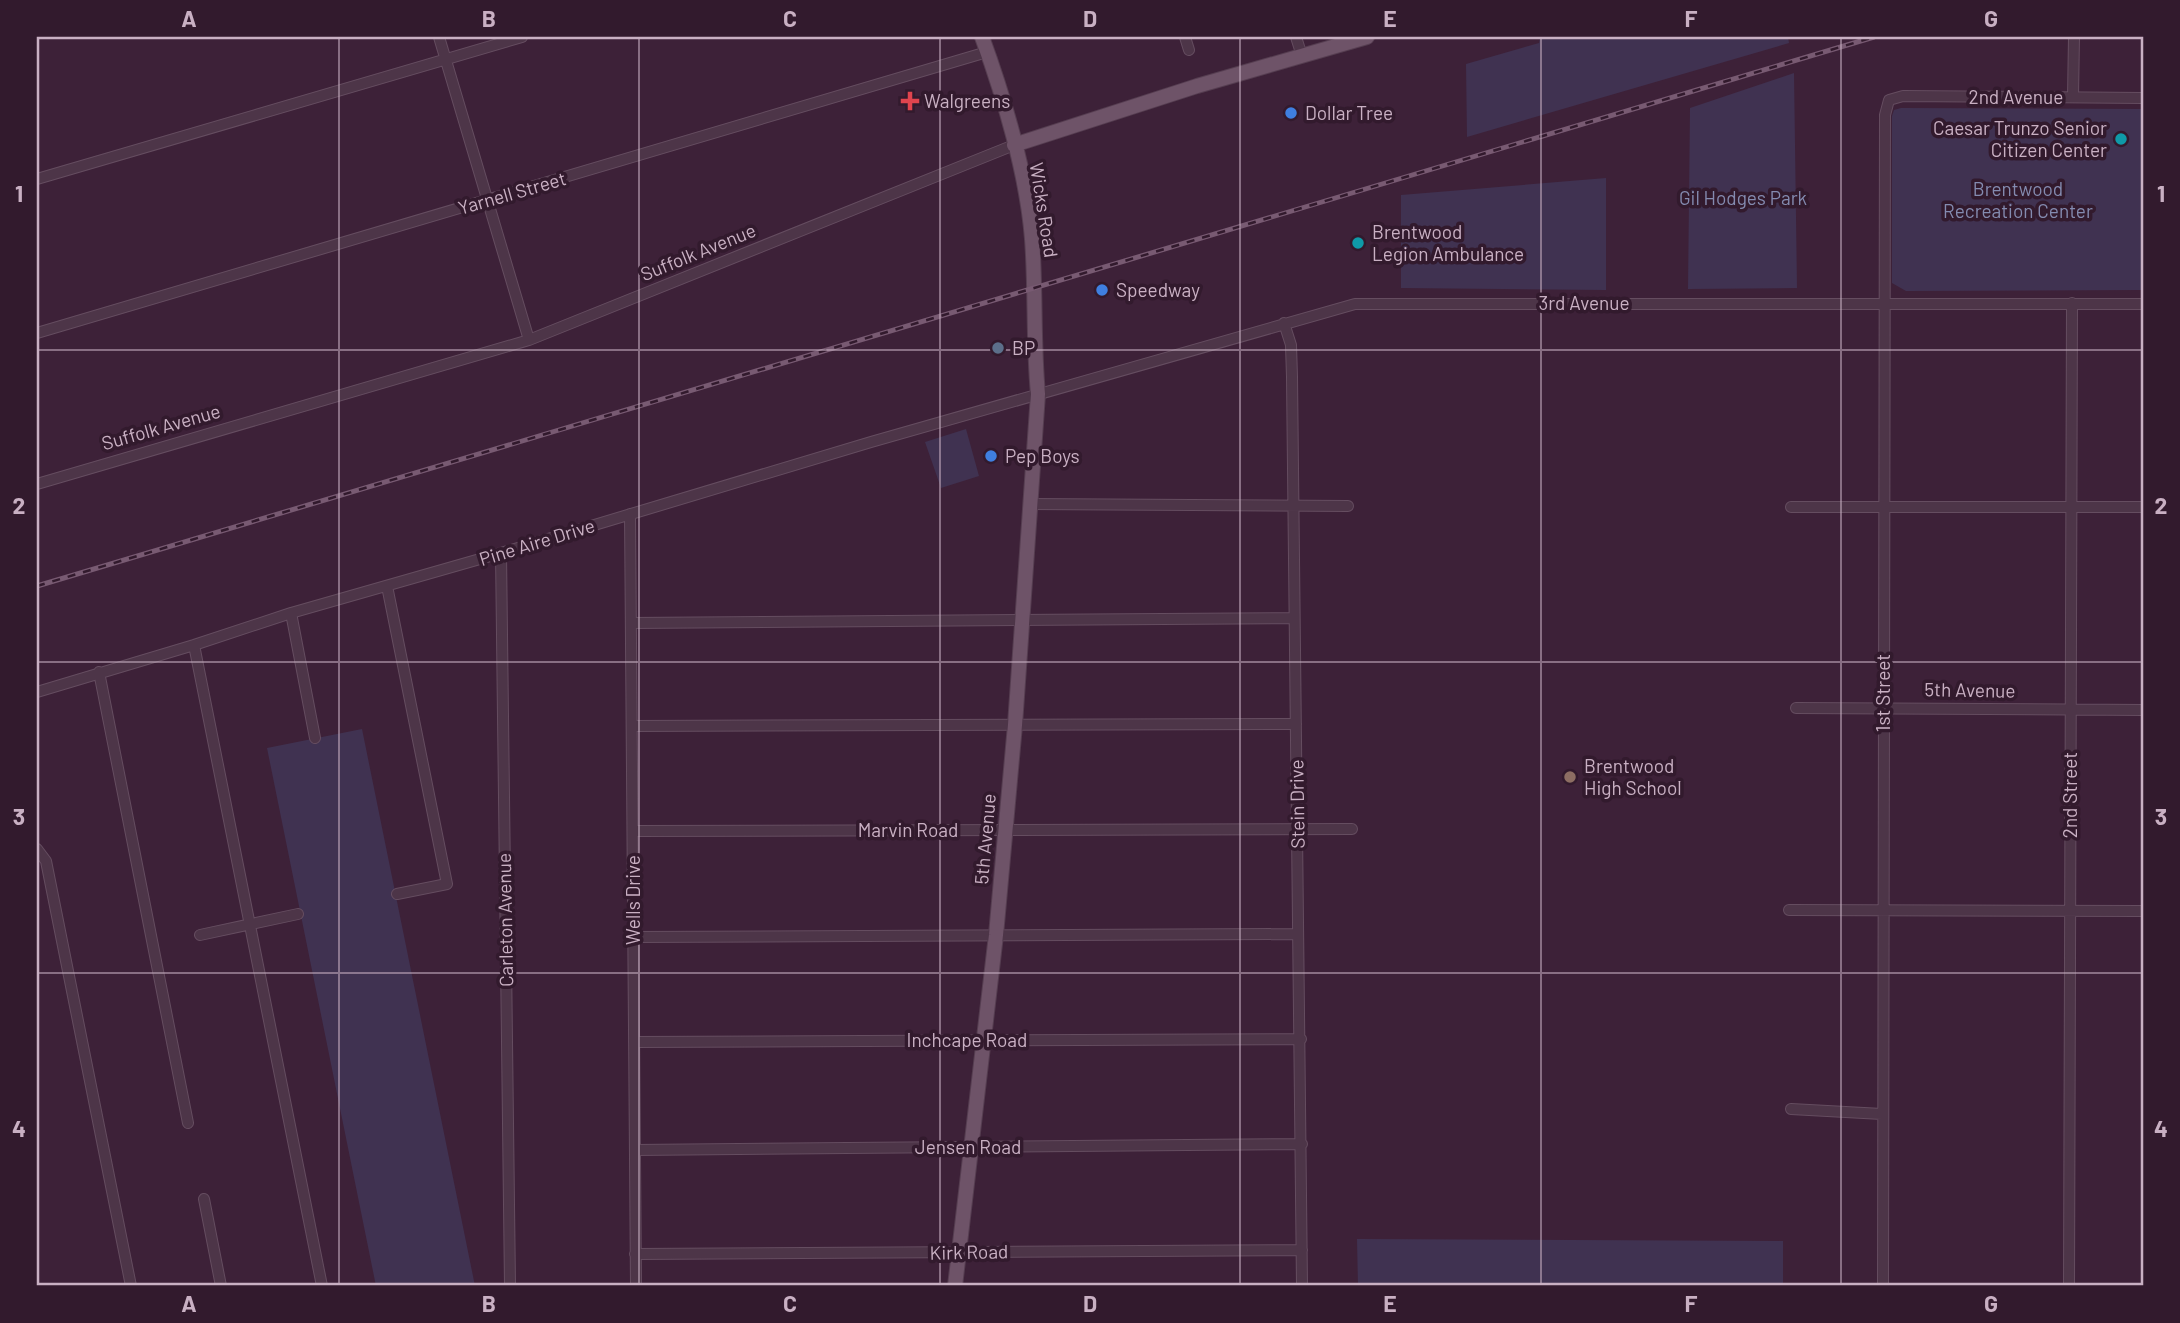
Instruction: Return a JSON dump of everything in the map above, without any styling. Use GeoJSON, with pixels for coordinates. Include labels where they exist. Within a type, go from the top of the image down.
{"type":"FeatureCollection","features":[{"type":"Feature","properties":{"kind":"main road","name":"Wicks Road"},"geometry":{"type":"LineString","coordinates":[[982,37],[1026,196],[1032,236],[1038,394]]}},
{"type":"Feature","properties":{"kind":"main road","name":"Suffolk Avenue"},"geometry":{"type":"LineString","coordinates":[[1014,145],[1197,86],[1367,37]]}},
{"type":"Feature","properties":{"kind":"main road","name":"5th Avenue"},"geometry":{"type":"LineString","coordinates":[[955,1286],[996,935],[1038,394]]}},
{"type":"Feature","properties":{"kind":"street"},"geometry":{"type":"LineString","coordinates":[[439,37],[529,340]]}},
{"type":"Feature","properties":{"kind":"street"},"geometry":{"type":"LineString","coordinates":[[37,179],[522,37]]}},
{"type":"Feature","properties":{"kind":"street"},"geometry":{"type":"LineString","coordinates":[[1185,37],[1189,50]]}},
{"type":"Feature","properties":{"kind":"street"},"geometry":{"type":"LineString","coordinates":[[1296,37],[1302,56]]}},
{"type":"Feature","properties":{"kind":"street"},"geometry":{"type":"LineString","coordinates":[[2073,97],[2074,37]]}},
{"type":"Feature","properties":{"kind":"street","name":"Yarnell Street"},"geometry":{"type":"LineString","coordinates":[[37,332],[988,52]]}},
{"type":"Feature","properties":{"kind":"street","name":"2nd Avenue"},"geometry":{"type":"LineString","coordinates":[[1889,100],[1903,96],[2143,98]]}},
{"type":"Feature","properties":{"kind":"street","name":"1st Street"},"geometry":{"type":"LineString","coordinates":[[1883,1286],[1884,304],[1885,115],[1889,100]]}},
{"type":"Feature","properties":{"kind":"street","name":"Suffolk Avenue"},"geometry":{"type":"LineString","coordinates":[[37,484],[529,340],[1014,145]]}},
{"type":"Feature","properties":{"kind":"street","name":"2nd Street"},"geometry":{"type":"LineString","coordinates":[[2069,1286],[2072,303]]}},
{"type":"Feature","properties":{"kind":"street","name":"3rd Avenue"},"geometry":{"type":"LineString","coordinates":[[1038,394],[1355,304],[2143,304]]}},
{"type":"Feature","properties":{"kind":"street","name":"Stein Drive"},"geometry":{"type":"LineString","coordinates":[[1284,323],[1291,345],[1292,377],[1302,1286]]}},
{"type":"Feature","properties":{"kind":"street","name":"Pine Aire Drive"},"geometry":{"type":"LineString","coordinates":[[37,691],[194,645],[291,613],[1038,394]]}},
{"type":"Feature","properties":{"kind":"street"},"geometry":{"type":"LineString","coordinates":[[1029,504],[1348,506]]}},
{"type":"Feature","properties":{"kind":"street"},"geometry":{"type":"LineString","coordinates":[[1791,507],[2143,508]]}},
{"type":"Feature","properties":{"kind":"street","name":"Wells Drive"},"geometry":{"type":"LineString","coordinates":[[630,514],[636,1286]]}},
{"type":"Feature","properties":{"kind":"street","name":"Carleton Avenue"},"geometry":{"type":"LineString","coordinates":[[501,553],[510,1286]]}},
{"type":"Feature","properties":{"kind":"street"},"geometry":{"type":"LineString","coordinates":[[387,586],[447,884],[397,894]]}},
{"type":"Feature","properties":{"kind":"street"},"geometry":{"type":"LineString","coordinates":[[291,613],[315,738]]}},
{"type":"Feature","properties":{"kind":"street"},"geometry":{"type":"LineString","coordinates":[[631,623],[1294,618]]}},
{"type":"Feature","properties":{"kind":"street"},"geometry":{"type":"LineString","coordinates":[[194,645],[322,1286]]}},
{"type":"Feature","properties":{"kind":"street"},"geometry":{"type":"LineString","coordinates":[[99,672],[188,1123]]}},
{"type":"Feature","properties":{"kind":"street","name":"5th Avenue"},"geometry":{"type":"LineString","coordinates":[[1796,708],[2143,710]]}},
{"type":"Feature","properties":{"kind":"street"},"geometry":{"type":"LineString","coordinates":[[632,726],[1296,724]]}},
{"type":"Feature","properties":{"kind":"street","name":"Marvin Road"},"geometry":{"type":"LineString","coordinates":[[633,831],[1352,829]]}},
{"type":"Feature","properties":{"kind":"street"},"geometry":{"type":"LineString","coordinates":[[37,849],[46,861],[131,1286]]}},
{"type":"Feature","properties":{"kind":"street"},"geometry":{"type":"LineString","coordinates":[[1789,910],[2143,911]]}},
{"type":"Feature","properties":{"kind":"street"},"geometry":{"type":"LineString","coordinates":[[200,935],[298,915]]}},
{"type":"Feature","properties":{"kind":"street"},"geometry":{"type":"LineString","coordinates":[[633,937],[1298,934]]}},
{"type":"Feature","properties":{"kind":"street","name":"Inchcape Road"},"geometry":{"type":"LineString","coordinates":[[634,1042],[1301,1039]]}},
{"type":"Feature","properties":{"kind":"street"},"geometry":{"type":"LineString","coordinates":[[1791,1109],[1882,1114]]}},
{"type":"Feature","properties":{"kind":"street","name":"Jensen Road"},"geometry":{"type":"LineString","coordinates":[[635,1150],[1302,1144]]}},
{"type":"Feature","properties":{"kind":"street"},"geometry":{"type":"LineString","coordinates":[[204,1199],[221,1286]]}},
{"type":"Feature","properties":{"kind":"street","name":"Kirk Road"},"geometry":{"type":"LineString","coordinates":[[635,1254],[1302,1250]]}},
{"type":"Feature","properties":{"kind":"green space"},"geometry":{"type":"Polygon","coordinates":[[[1540,37],[1788,37],[1789,43],[1467,137],[1466,64],[1539,43],[1540,37]]]}},
{"type":"Feature","properties":{"kind":"green space","name":"Gil Hodges Park"},"geometry":{"type":"Polygon","coordinates":[[[1794,73],[1797,288],[1688,289],[1690,108],[1794,73]]]}},
{"type":"Feature","properties":{"kind":"green space","name":"Brentwood Recreation Center"},"geometry":{"type":"Polygon","coordinates":[[[2143,109],[2143,290],[1906,291],[1892,283],[1892,116],[1894,110],[2143,109]]]}},
{"type":"Feature","properties":{"kind":"green space"},"geometry":{"type":"Polygon","coordinates":[[[1606,178],[1606,290],[1401,288],[1401,195],[1606,178]]]}},
{"type":"Feature","properties":{"kind":"green space"},"geometry":{"type":"Polygon","coordinates":[[[966,429],[979,476],[941,488],[925,442],[966,429]]]}},
{"type":"Feature","properties":{"kind":"green space"},"geometry":{"type":"Polygon","coordinates":[[[362,729],[475,1286],[376,1286],[267,748],[362,729]]]}},
{"type":"Feature","properties":{"kind":"green space"},"geometry":{"type":"Polygon","coordinates":[[[1357,1239],[1783,1241],[1783,1286],[1358,1286],[1357,1239]]]}},
{"type":"Feature","properties":{"kind":"railway"},"geometry":{"type":"LineString","coordinates":[[37,586],[1874,37]]}},
{"type":"Feature","properties":{"kind":"place","name":"Walgreens"},"geometry":{"type":"Point","coordinates":[910,101]}},
{"type":"Feature","properties":{"kind":"place","name":"Dollar Tree"},"geometry":{"type":"Point","coordinates":[1291,113]}},
{"type":"Feature","properties":{"kind":"place","name":"Caesar Trunzo Senior Citizen Center"},"geometry":{"type":"Point","coordinates":[2121,139]}},
{"type":"Feature","properties":{"kind":"place","name":"Brentwood Legion Ambulance"},"geometry":{"type":"Point","coordinates":[1358,243]}},
{"type":"Feature","properties":{"kind":"place","name":"Speedway"},"geometry":{"type":"Point","coordinates":[1102,290]}},
{"type":"Feature","properties":{"kind":"place","name":"BP"},"geometry":{"type":"Point","coordinates":[998,348]}},
{"type":"Feature","properties":{"kind":"place","name":"Pep Boys"},"geometry":{"type":"Point","coordinates":[991,456]}},
{"type":"Feature","properties":{"kind":"place","name":"Brentwood High School"},"geometry":{"type":"Point","coordinates":[1570,777]}}]}
